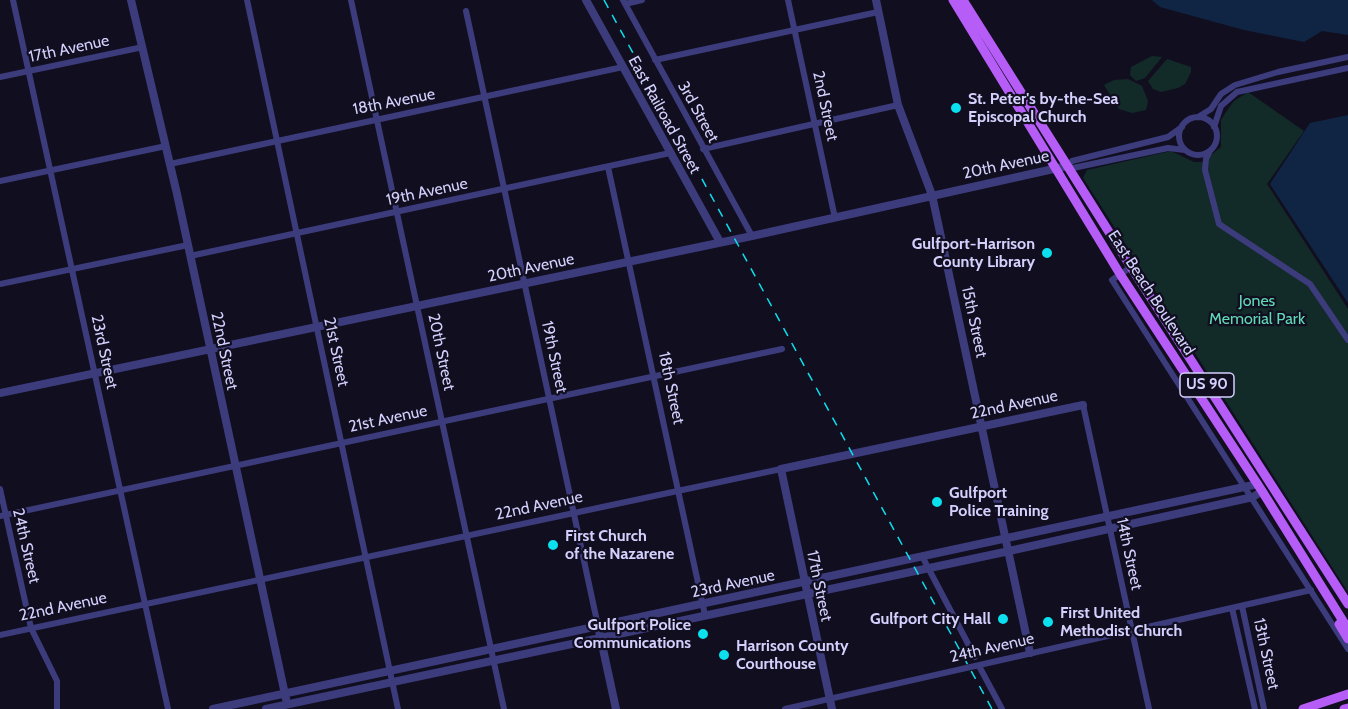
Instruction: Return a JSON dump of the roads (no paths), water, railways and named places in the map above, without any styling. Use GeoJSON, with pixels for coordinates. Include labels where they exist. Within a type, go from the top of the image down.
{"type":"FeatureCollection","features":[{"type":"Feature","properties":{"kind":"main road","name":"East Beach Boulevard"},"geometry":{"type":"LineString","coordinates":[[953,0],[1120,274],[1260,487],[1348,628]]}},
{"type":"Feature","properties":{"kind":"main road","name":"East Beach Boulevard"},"geometry":{"type":"LineString","coordinates":[[963,0],[1066,166],[1348,604]]}},
{"type":"Feature","properties":{"kind":"main road"},"geometry":{"type":"LineString","coordinates":[[1295,543],[1299,558],[1348,639]]}},
{"type":"Feature","properties":{"kind":"main road"},"geometry":{"type":"LineString","coordinates":[[1303,709],[1348,694]]}},
{"type":"Feature","properties":{"kind":"street","name":"23rd Street"},"geometry":{"type":"LineString","coordinates":[[14,0],[168,709]]}},
{"type":"Feature","properties":{"kind":"street","name":"22nd Street"},"geometry":{"type":"LineString","coordinates":[[132,0],[188,245],[288,707]]}},
{"type":"Feature","properties":{"kind":"street","name":"21st Street"},"geometry":{"type":"LineString","coordinates":[[247,0],[398,709]]}},
{"type":"Feature","properties":{"kind":"street","name":"20th Street"},"geometry":{"type":"LineString","coordinates":[[351,0],[504,709]]}},
{"type":"Feature","properties":{"kind":"street","name":"East Railroad Street"},"geometry":{"type":"LineString","coordinates":[[586,0],[720,242]]}},
{"type":"Feature","properties":{"kind":"street"},"geometry":{"type":"LineString","coordinates":[[624,2],[642,0]]}},
{"type":"Feature","properties":{"kind":"street","name":"2nd Street"},"geometry":{"type":"LineString","coordinates":[[788,0],[835,218]]}},
{"type":"Feature","properties":{"kind":"street","name":"15th Street"},"geometry":{"type":"LineString","coordinates":[[876,0],[898,105],[932,195],[1030,653]]}},
{"type":"Feature","properties":{"kind":"street","name":"3rd Street"},"geometry":{"type":"LineString","coordinates":[[624,2],[752,236]]}},
{"type":"Feature","properties":{"kind":"street","name":"19th Street"},"geometry":{"type":"LineString","coordinates":[[466,11],[616,709]]}},
{"type":"Feature","properties":{"kind":"street"},"geometry":{"type":"LineString","coordinates":[[655,60],[878,12]]}},
{"type":"Feature","properties":{"kind":"street","name":"17th Avenue"},"geometry":{"type":"LineString","coordinates":[[0,76],[143,47]]}},
{"type":"Feature","properties":{"kind":"street"},"geometry":{"type":"LineString","coordinates":[[1205,170],[1192,154],[1185,150],[1180,140],[1182,127],[1189,120],[1212,109],[1221,94],[1235,85],[1278,72],[1348,57]]}},
{"type":"Feature","properties":{"kind":"street","name":"18th Avenue"},"geometry":{"type":"LineString","coordinates":[[170,164],[376,118],[485,98],[623,67]]}},
{"type":"Feature","properties":{"kind":"street"},"geometry":{"type":"LineString","coordinates":[[1214,127],[1221,106],[1237,92],[1348,68]]}},
{"type":"Feature","properties":{"kind":"street"},"geometry":{"type":"LineString","coordinates":[[703,149],[898,105]]}},
{"type":"Feature","properties":{"kind":"street"},"geometry":{"type":"LineString","coordinates":[[1198,117],[1208,120],[1214,127],[1217,139],[1206,159],[1205,170],[1218,224],[1310,284],[1348,340]]}},
{"type":"Feature","properties":{"kind":"street","name":"20th Avenue"},"geometry":{"type":"LineString","coordinates":[[1066,166],[1072,161],[1168,137],[1182,127]]}},
{"type":"Feature","properties":{"kind":"street"},"geometry":{"type":"LineString","coordinates":[[0,181],[166,146]]}},
{"type":"Feature","properties":{"kind":"street","name":"20th Avenue"},"geometry":{"type":"LineString","coordinates":[[0,393],[752,236],[1054,168],[1066,166],[1073,168],[1168,148],[1185,150]]}},
{"type":"Feature","properties":{"kind":"street"},"geometry":{"type":"LineString","coordinates":[[1192,154],[1202,155],[1210,151]]}},
{"type":"Feature","properties":{"kind":"street","name":"19th Avenue"},"geometry":{"type":"LineString","coordinates":[[190,256],[670,153]]}},
{"type":"Feature","properties":{"kind":"street","name":"18th Street"},"geometry":{"type":"LineString","coordinates":[[608,167],[680,490],[705,615]]}},
{"type":"Feature","properties":{"kind":"street"},"geometry":{"type":"LineString","coordinates":[[0,285],[188,245]]}},
{"type":"Feature","properties":{"kind":"street"},"geometry":{"type":"LineString","coordinates":[[1131,267],[1112,280],[1253,497],[1348,649]]}},
{"type":"Feature","properties":{"kind":"street","name":"21st Avenue"},"geometry":{"type":"LineString","coordinates":[[3,516],[655,375],[782,350]]}},
{"type":"Feature","properties":{"kind":"street","name":"22nd Avenue"},"geometry":{"type":"LineString","coordinates":[[0,635],[1083,405]]}},
{"type":"Feature","properties":{"kind":"street","name":"14th Street"},"geometry":{"type":"LineString","coordinates":[[1083,405],[1149,709]]}},
{"type":"Feature","properties":{"kind":"street","name":"17th Street"},"geometry":{"type":"LineString","coordinates":[[780,469],[832,709]]}},
{"type":"Feature","properties":{"kind":"street","name":"23rd Avenue"},"geometry":{"type":"LineString","coordinates":[[213,709],[1246,487],[1260,487]]}},
{"type":"Feature","properties":{"kind":"street","name":"23rd Avenue"},"geometry":{"type":"LineString","coordinates":[[266,709],[288,707],[392,682],[1110,529],[1253,497],[1260,487]]}},
{"type":"Feature","properties":{"kind":"street","name":"24th Street"},"geometry":{"type":"LineString","coordinates":[[0,489],[3,516],[31,628],[57,681],[57,709]]}},
{"type":"Feature","properties":{"kind":"street"},"geometry":{"type":"LineString","coordinates":[[1072,537],[1074,524]]}},
{"type":"Feature","properties":{"kind":"street"},"geometry":{"type":"LineString","coordinates":[[923,558],[975,657]]}},
{"type":"Feature","properties":{"kind":"street","name":"24th Avenue"},"geometry":{"type":"LineString","coordinates":[[785,709],[1311,590]]}},
{"type":"Feature","properties":{"kind":"street","name":"13th Street"},"geometry":{"type":"LineString","coordinates":[[1242,606],[1264,709]]}},
{"type":"Feature","properties":{"kind":"street","name":"13th Street"},"geometry":{"type":"LineString","coordinates":[[1232,608],[1255,709]]}},
{"type":"Feature","properties":{"kind":"street"},"geometry":{"type":"LineString","coordinates":[[979,666],[1002,709]]}},
{"type":"Feature","properties":{"kind":"street"},"geometry":{"type":"LineString","coordinates":[[1331,701],[1348,688]]}},
{"type":"Feature","properties":{"kind":"water"},"geometry":{"type":"Polygon","coordinates":[[[1152,0],[1348,0],[1348,35],[1322,31],[1304,42],[1244,30],[1160,7],[1152,0]]]}},
{"type":"Feature","properties":{"kind":"water"},"geometry":{"type":"Polygon","coordinates":[[[1348,115],[1348,303],[1270,184],[1310,123],[1348,115]]]}},
{"type":"Feature","properties":{"kind":"railway"},"geometry":{"type":"LineString","coordinates":[[604,0],[992,709]]}},
{"type":"Feature","properties":{"kind":"place","name":"St. Peter's by-the-Sea Episcopal Church"},"geometry":{"type":"Point","coordinates":[956,108]}},
{"type":"Feature","properties":{"kind":"place","name":"Gulfport-Harrison County Library"},"geometry":{"type":"Point","coordinates":[1047,253]}},
{"type":"Feature","properties":{"kind":"place","name":"Gulfport Police Training"},"geometry":{"type":"Point","coordinates":[937,502]}},
{"type":"Feature","properties":{"kind":"place","name":"First Church of the Nazarene"},"geometry":{"type":"Point","coordinates":[553,545]}},
{"type":"Feature","properties":{"kind":"place","name":"Gulfport City Hall"},"geometry":{"type":"Point","coordinates":[1003,619]}},
{"type":"Feature","properties":{"kind":"place","name":"First United Methodist Church"},"geometry":{"type":"Point","coordinates":[1048,622]}},
{"type":"Feature","properties":{"kind":"place","name":"Gulfport Police Communications"},"geometry":{"type":"Point","coordinates":[703,634]}},
{"type":"Feature","properties":{"kind":"place","name":"Harrison County Courthouse"},"geometry":{"type":"Point","coordinates":[724,655]}},
{"type":"Feature","properties":{"kind":"park label","name":"Jones Memorial Park"},"geometry":{"type":"Point","coordinates":[1257,310]}}]}
